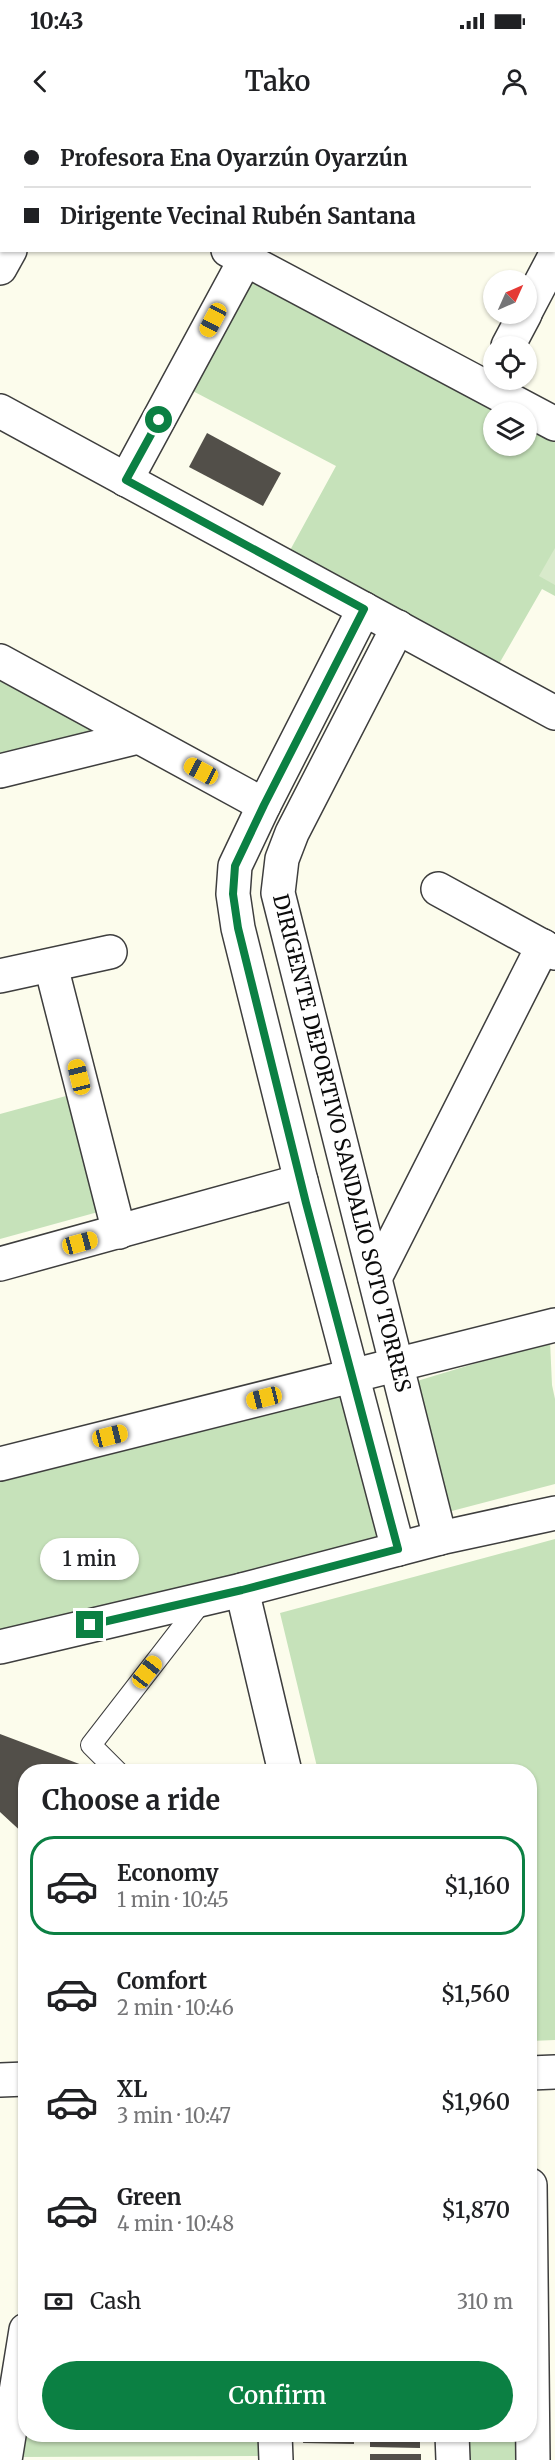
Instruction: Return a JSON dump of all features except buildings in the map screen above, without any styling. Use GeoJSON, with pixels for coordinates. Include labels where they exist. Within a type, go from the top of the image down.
{"type":"FeatureCollection","features":[{"type":"Feature","properties":{"kind":"street"},"geometry":{"type":"LineString","coordinates":[[0,268],[9,252]]}},
{"type":"Feature","properties":{"kind":"street"},"geometry":{"type":"LineString","coordinates":[[126,480],[237,255],[483,378]]}},
{"type":"Feature","properties":{"kind":"street"},"geometry":{"type":"LineString","coordinates":[[537,291],[555,256]]}},
{"type":"Feature","properties":{"kind":"street"},"geometry":{"type":"LineString","coordinates":[[504,390],[555,424]]}},
{"type":"Feature","properties":{"kind":"street"},"geometry":{"type":"LineString","coordinates":[[0,411],[555,712]]}},
{"type":"Feature","properties":{"kind":"street"},"geometry":{"type":"LineString","coordinates":[[364,609],[235,866],[233,894],[238,928],[301,1181],[398,1549]]}},
{"type":"Feature","properties":{"kind":"street","name":"DIRIGENTE DEPORTIVO SANDALIO SOTO TORRES"},"geometry":{"type":"LineString","coordinates":[[398,627],[292,833],[282,859],[278,893],[440,1538]]}},
{"type":"Feature","properties":{"kind":"street"},"geometry":{"type":"LineString","coordinates":[[0,661],[264,805]]}},
{"type":"Feature","properties":{"kind":"street"},"geometry":{"type":"LineString","coordinates":[[0,771],[138,737]]}},
{"type":"Feature","properties":{"kind":"street"},"geometry":{"type":"LineString","coordinates":[[375,1278],[549,950],[438,889]]}},
{"type":"Feature","properties":{"kind":"street"},"geometry":{"type":"LineString","coordinates":[[0,976],[110,952]]}},
{"type":"Feature","properties":{"kind":"street"},"geometry":{"type":"LineString","coordinates":[[51,966],[119,1232]]}},
{"type":"Feature","properties":{"kind":"street"},"geometry":{"type":"LineString","coordinates":[[0,1264],[301,1181]]}},
{"type":"Feature","properties":{"kind":"street"},"geometry":{"type":"LineString","coordinates":[[0,1464],[555,1325]]}},
{"type":"Feature","properties":{"kind":"street"},"geometry":{"type":"LineString","coordinates":[[0,1647],[242,1590],[440,1538],[555,1513]]}},
{"type":"Feature","properties":{"kind":"street"},"geometry":{"type":"LineString","coordinates":[[242,1590],[283,1764]]}},
{"type":"Feature","properties":{"kind":"street"},"geometry":{"type":"LineString","coordinates":[[537,2073],[555,2072]]}},
{"type":"Feature","properties":{"kind":"street"},"geometry":{"type":"LineString","coordinates":[[0,2080],[18,2079]]}},
{"type":"Feature","properties":{"kind":"street"},"geometry":{"type":"LineString","coordinates":[[5,2460],[18,2380]]}},
{"type":"Feature","properties":{"kind":"street"},"geometry":{"type":"LineString","coordinates":[[276,2442],[276,2460]]}},
{"type":"Feature","properties":{"kind":"street"},"geometry":{"type":"LineString","coordinates":[[452,2442],[453,2460]]}},
{"type":"Feature","properties":{"kind":"street"},"geometry":{"type":"LineString","coordinates":[[533,2442],[533,2460]]}},
{"type":"Feature","properties":{"kind":"lane"},"geometry":{"type":"LineString","coordinates":[[110,1764],[91,1745],[204,1599]]}},
{"type":"Feature","properties":{"kind":"green space"},"geometry":{"type":"Polygon","coordinates":[[[250,273],[492,402],[483,402],[483,456],[537,456],[537,426],[555,436],[555,596],[542,589],[496,669],[288,554],[336,466],[187,388],[250,273]]]}},
{"type":"Feature","properties":{"kind":"green space"},"geometry":{"type":"Polygon","coordinates":[[[555,548],[555,585],[539,576],[555,548]]]}},
{"type":"Feature","properties":{"kind":"green space"},"geometry":{"type":"Polygon","coordinates":[[[0,680],[93,730],[0,753],[0,680]]]}},
{"type":"Feature","properties":{"kind":"green space"},"geometry":{"type":"Polygon","coordinates":[[[66,1096],[98,1212],[0,1239],[0,1114],[66,1096]]]}},
{"type":"Feature","properties":{"kind":"green space"},"geometry":{"type":"Polygon","coordinates":[[[550,1341],[555,1399],[555,1484],[448,1512],[417,1381],[550,1341]]]}},
{"type":"Feature","properties":{"kind":"green space"},"geometry":{"type":"Polygon","coordinates":[[[341,1393],[380,1539],[238,1576],[0,1632],[0,1478],[341,1393]]]}},
{"type":"Feature","properties":{"kind":"green space"},"geometry":{"type":"Polygon","coordinates":[[[555,1539],[555,2040],[537,2041],[537,1764],[316,1764],[280,1613],[555,1539]]]}},
{"type":"Feature","properties":{"kind":"green space"},"geometry":{"type":"Polygon","coordinates":[[[23,2442],[266,2442],[266,2456],[16,2457],[23,2442]]]}},
{"type":"Feature","properties":{"kind":"green space"},"geometry":{"type":"Polygon","coordinates":[[[461,2442],[522,2442],[523,2460],[461,2460],[461,2442]]]}},
{"type":"Feature","properties":{"kind":"route"},"geometry":{"type":"LineString","coordinates":[[90,1625],[242,1590],[398,1549],[301,1181],[238,928],[233,894],[235,866],[364,609],[126,480],[159,420]]}}]}
